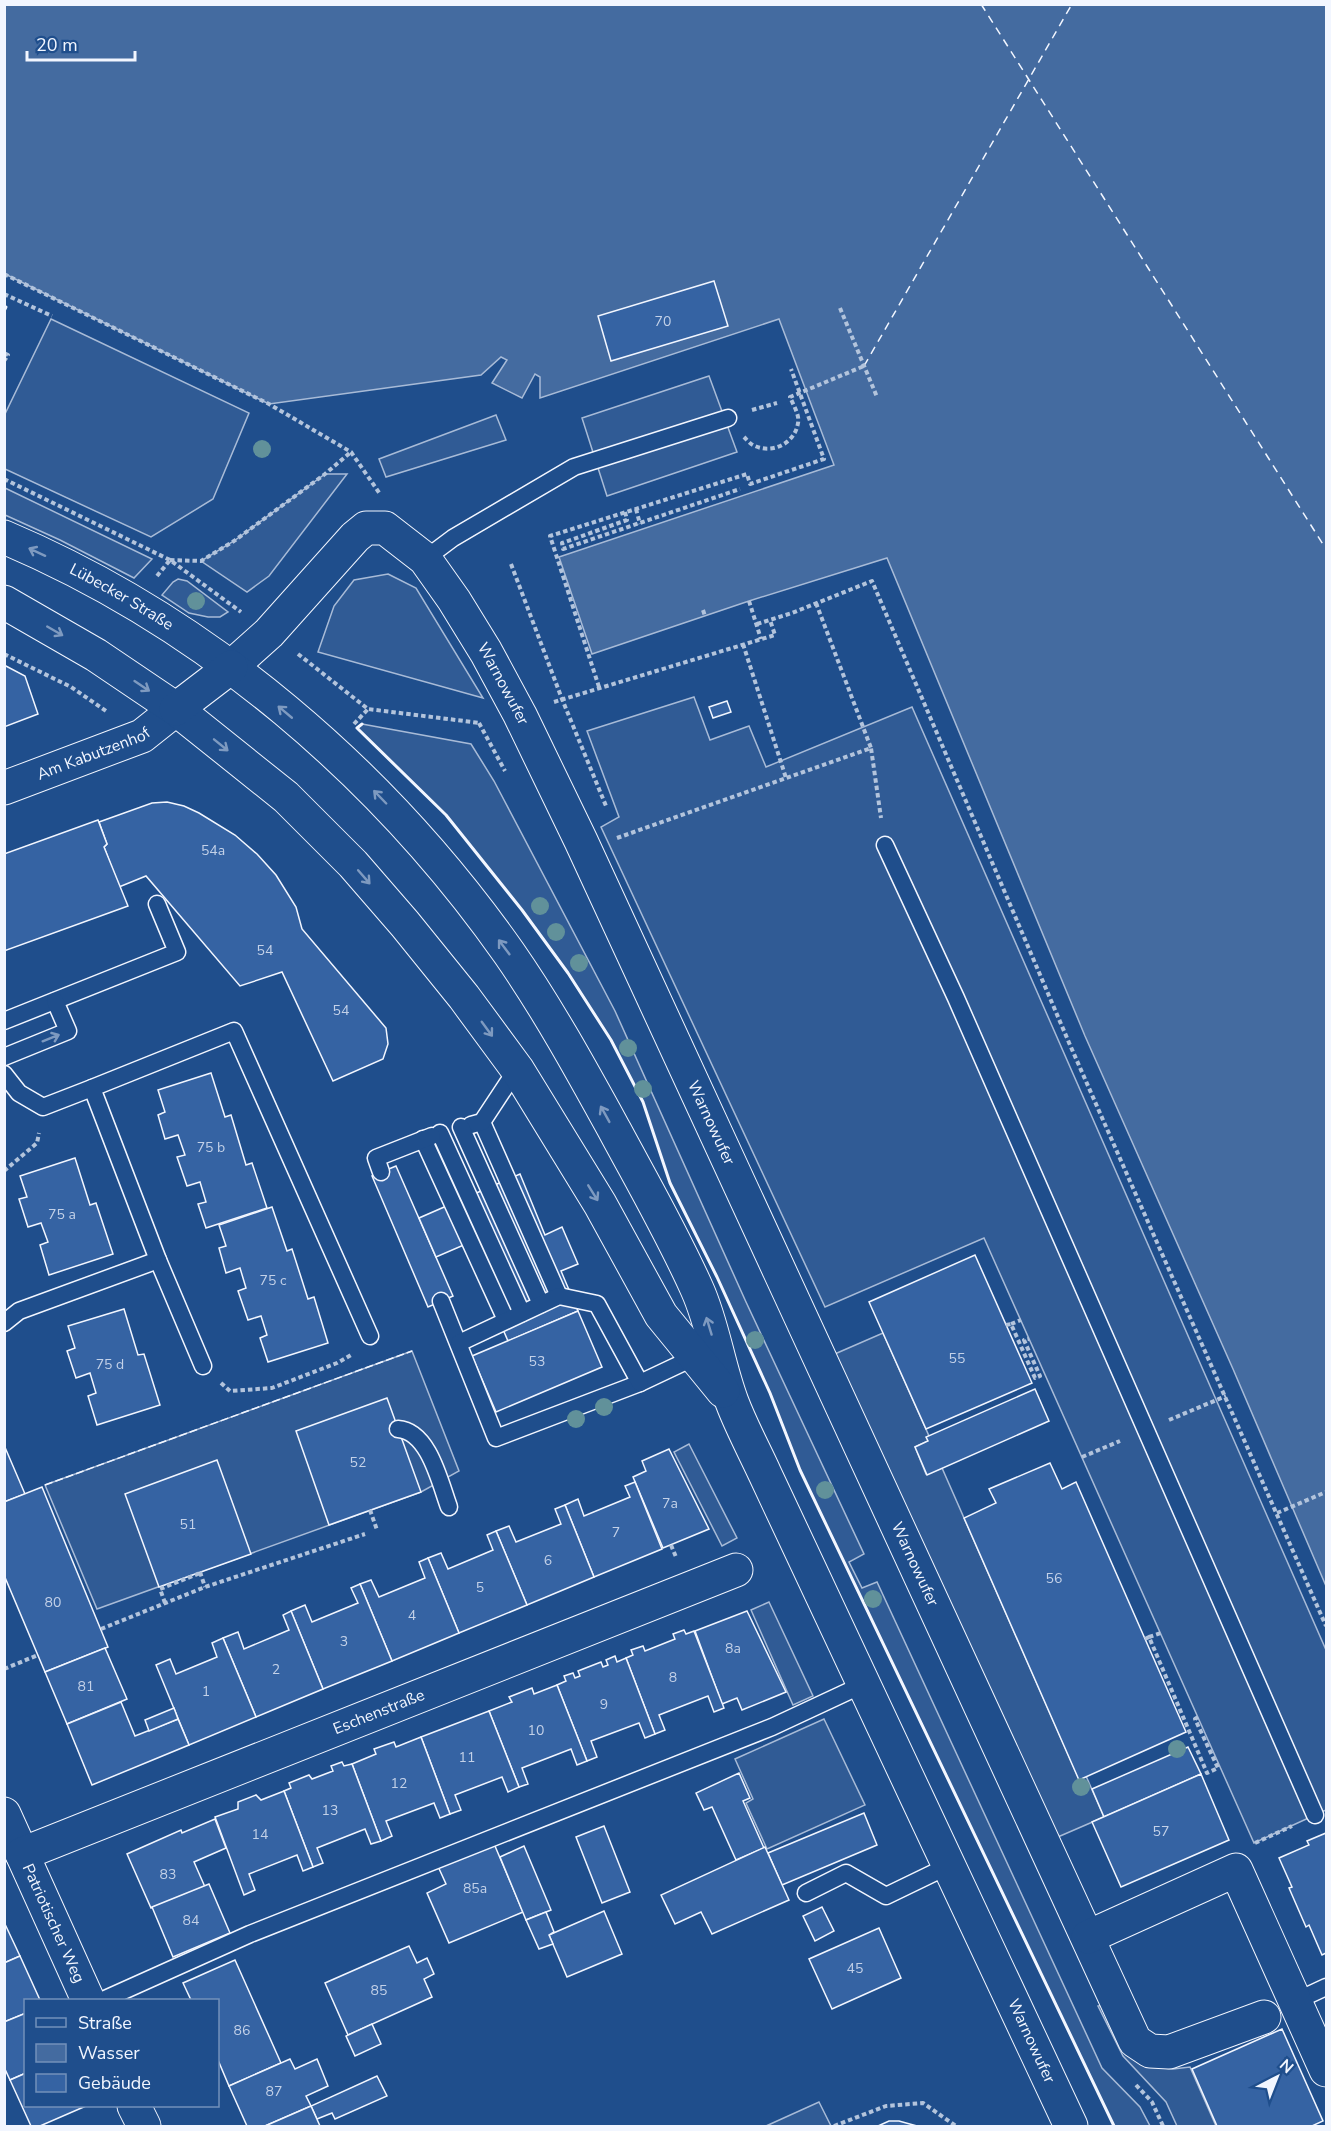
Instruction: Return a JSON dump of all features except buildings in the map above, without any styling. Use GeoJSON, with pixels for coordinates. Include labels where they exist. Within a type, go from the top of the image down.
{"type":"FeatureCollection","features":[{"type":"Feature","properties":{"kind":"street","name":"Warnowufer"},"geometry":{"type":"LineString","coordinates":[[732,1402],[661,1315],[600,1204],[517,1069],[435,960],[353,864],[286,797],[176,709],[231,667],[269,633],[355,537],[366,528],[386,528],[425,559],[486,652],[520,716],[585,850],[1135,2040],[1150,2051],[1169,2052],[1264,2017]]}},
{"type":"Feature","properties":{"kind":"street","name":"Lübecker Straße"},"geometry":{"type":"LineString","coordinates":[[4,537],[80,573],[127,599],[231,667]]}},
{"type":"Feature","properties":{"kind":"street"},"geometry":{"type":"LineString","coordinates":[[4,602],[96,655],[176,709]]}},
{"type":"Feature","properties":{"kind":"street","name":"Warnowufer"},"geometry":{"type":"LineString","coordinates":[[231,667],[330,749],[390,807],[463,892],[510,955],[564,1040],[644,1183],[699,1293],[732,1402],[862,1685],[1071,2127]]}},
{"type":"Feature","properties":{"kind":"street","name":"Am Kabutzenhof"},"geometry":{"type":"LineString","coordinates":[[4,788],[142,736],[176,709]]}},
{"type":"Feature","properties":{"kind":"street","name":"Eschenstraße"},"geometry":{"type":"LineString","coordinates":[[21,1854],[736,1570]]}},
{"type":"Feature","properties":{"kind":"street","name":"Patriotischer Weg"},"geometry":{"type":"LineString","coordinates":[[4,1814],[87,1999]]}},
{"type":"Feature","properties":{"kind":"street"},"geometry":{"type":"LineString","coordinates":[[1088,1936],[1236,1870],[1326,2070]]}},
{"type":"Feature","properties":{"kind":"lane"},"geometry":{"type":"LineString","coordinates":[[425,559],[453,538],[574,467],[728,418]]}},
{"type":"Feature","properties":{"kind":"lane"},"geometry":{"type":"LineString","coordinates":[[885,845],[946,976],[1315,1815]]}},
{"type":"Feature","properties":{"kind":"lane"},"geometry":{"type":"LineString","coordinates":[[4,1021],[177,952],[157,904]]}},
{"type":"Feature","properties":{"kind":"lane"},"geometry":{"type":"LineString","coordinates":[[4,1057],[68,1031],[55,1001]]}},
{"type":"Feature","properties":{"kind":"lane"},"geometry":{"type":"LineString","coordinates":[[4,1074],[19,1093],[43,1107],[234,1031],[370,1336]]}},
{"type":"Feature","properties":{"kind":"lane"},"geometry":{"type":"LineString","coordinates":[[381,1172],[376,1158],[440,1133],[482,1122],[517,1069]]}},
{"type":"Feature","properties":{"kind":"lane"},"geometry":{"type":"LineString","coordinates":[[92,1088],[158,1260],[203,1366]]}},
{"type":"Feature","properties":{"kind":"lane"},"geometry":{"type":"LineString","coordinates":[[482,1122],[559,1296]]}},
{"type":"Feature","properties":{"kind":"lane"},"geometry":{"type":"LineString","coordinates":[[461,1128],[541,1304]]}},
{"type":"Feature","properties":{"kind":"lane"},"geometry":{"type":"LineString","coordinates":[[440,1133],[522,1313]]}},
{"type":"Feature","properties":{"kind":"lane"},"geometry":{"type":"LineString","coordinates":[[423,1139],[506,1320]]}},
{"type":"Feature","properties":{"kind":"lane"},"geometry":{"type":"LineString","coordinates":[[4,1323],[19,1311],[158,1260]]}},
{"type":"Feature","properties":{"kind":"lane"},"geometry":{"type":"LineString","coordinates":[[459,1342],[559,1296],[597,1304],[639,1383]]}},
{"type":"Feature","properties":{"kind":"lane"},"geometry":{"type":"LineString","coordinates":[[441,1301],[496,1438],[639,1383],[695,1357]]}},
{"type":"Feature","properties":{"kind":"lane"},"geometry":{"type":"LineString","coordinates":[[398,1429],[415,1434],[425,1447],[432,1459],[449,1507]]}},
{"type":"Feature","properties":{"kind":"lane"},"geometry":{"type":"LineString","coordinates":[[107,1999],[250,1934],[772,1727],[862,1685]]}},
{"type":"Feature","properties":{"kind":"lane"},"geometry":{"type":"LineString","coordinates":[[806,1893],[846,1873],[886,1896],[948,1866]]}},
{"type":"Feature","properties":{"kind":"lane"},"geometry":{"type":"LineString","coordinates":[[1296,2001],[1326,1987]]}},
{"type":"Feature","properties":{"kind":"path"},"geometry":{"type":"LineString","coordinates":[[4,274],[269,404],[351,452],[243,534],[201,561],[170,560],[4,479]]}},
{"type":"Feature","properties":{"kind":"path"},"geometry":{"type":"LineString","coordinates":[[4,294],[52,316]]}},
{"type":"Feature","properties":{"kind":"path"},"geometry":{"type":"LineString","coordinates":[[840,308],[877,397]]}},
{"type":"Feature","properties":{"kind":"path"},"geometry":{"type":"LineString","coordinates":[[4,353],[8,355],[4,361]]}},
{"type":"Feature","properties":{"kind":"path"},"geometry":{"type":"LineString","coordinates":[[742,435],[754,446],[771,449],[788,443],[796,432],[799,421],[790,397],[864,366]]}},
{"type":"Feature","properties":{"kind":"path"},"geometry":{"type":"LineString","coordinates":[[599,687],[550,536],[747,474],[750,484],[824,459],[791,369]]}},
{"type":"Feature","properties":{"kind":"path"},"geometry":{"type":"LineString","coordinates":[[625,512],[627,520],[562,543],[563,549],[740,489]]}},
{"type":"Feature","properties":{"kind":"path"},"geometry":{"type":"LineString","coordinates":[[636,509],[640,524]]}},
{"type":"Feature","properties":{"kind":"path"},"geometry":{"type":"LineString","coordinates":[[511,564],[562,699],[610,816]]}},
{"type":"Feature","properties":{"kind":"path"},"geometry":{"type":"LineString","coordinates":[[757,624],[872,581],[1070,1045],[1326,1626]]}},
{"type":"Feature","properties":{"kind":"path"},"geometry":{"type":"LineString","coordinates":[[749,601],[761,639]]}},
{"type":"Feature","properties":{"kind":"path"},"geometry":{"type":"LineString","coordinates":[[816,603],[871,748],[885,845]]}},
{"type":"Feature","properties":{"kind":"path"},"geometry":{"type":"LineString","coordinates":[[703,610],[705,616]]}},
{"type":"Feature","properties":{"kind":"path"},"geometry":{"type":"LineString","coordinates":[[562,699],[775,635],[770,620]]}},
{"type":"Feature","properties":{"kind":"path"},"geometry":{"type":"LineString","coordinates":[[743,645],[786,778]]}},
{"type":"Feature","properties":{"kind":"path"},"geometry":{"type":"LineString","coordinates":[[4,654],[71,687]]}},
{"type":"Feature","properties":{"kind":"path"},"geometry":{"type":"LineString","coordinates":[[368,709],[479,723]]}},
{"type":"Feature","properties":{"kind":"path"},"geometry":{"type":"LineString","coordinates":[[585,850],[871,748]]}},
{"type":"Feature","properties":{"kind":"path"},"geometry":{"type":"LineString","coordinates":[[4,1171],[38,1143],[43,1107]]}},
{"type":"Feature","properties":{"kind":"path"},"geometry":{"type":"LineString","coordinates":[[1021,1320],[1009,1324],[1035,1378],[1040,1376],[1024,1340],[1029,1339]]}},
{"type":"Feature","properties":{"kind":"path"},"geometry":{"type":"LineString","coordinates":[[203,1366],[230,1390],[272,1388],[337,1363],[363,1348],[370,1336]]}},
{"type":"Feature","properties":{"kind":"path"},"geometry":{"type":"LineString","coordinates":[[1277,1514],[1326,1492]]}},
{"type":"Feature","properties":{"kind":"path"},"geometry":{"type":"LineString","coordinates":[[370,1510],[377,1530]]}},
{"type":"Feature","properties":{"kind":"path"},"geometry":{"type":"LineString","coordinates":[[101,1629],[205,1587],[365,1534]]}},
{"type":"Feature","properties":{"kind":"path"},"geometry":{"type":"LineString","coordinates":[[165,1603],[160,1589],[200,1572],[205,1587]]}},
{"type":"Feature","properties":{"kind":"path"},"geometry":{"type":"LineString","coordinates":[[1161,1633],[1147,1638],[1207,1773],[1218,1768],[1195,1719],[1198,1717]]}},
{"type":"Feature","properties":{"kind":"path"},"geometry":{"type":"LineString","coordinates":[[4,1669],[38,1655]]}},
{"type":"Feature","properties":{"kind":"path"},"geometry":{"type":"LineString","coordinates":[[1236,1870],[1254,1843],[1315,1815]]}},
{"type":"Feature","properties":{"kind":"path"},"geometry":{"type":"LineString","coordinates":[[834,2127],[886,2106],[923,2103],[956,2127]]}},
{"type":"Feature","properties":{"kind":"shaded area"},"geometry":{"type":"Polygon","coordinates":[[[51,319],[249,413],[213,499],[151,537],[5,469],[5,414],[51,319]]]}},
{"type":"Feature","properties":{"kind":"shaded area"},"geometry":{"type":"Polygon","coordinates":[[[709,376],[737,452],[607,496],[582,418],[709,376]]]}},
{"type":"Feature","properties":{"kind":"shaded area"},"geometry":{"type":"Polygon","coordinates":[[[496,415],[506,440],[386,477],[379,459],[496,415]]]}},
{"type":"Feature","properties":{"kind":"shaded area"},"geometry":{"type":"Polygon","coordinates":[[[325,474],[347,474],[269,576],[247,592],[201,561],[234,541],[325,474]]]}},
{"type":"Feature","properties":{"kind":"shaded area"},"geometry":{"type":"Polygon","coordinates":[[[5,488],[152,559],[134,578],[5,515],[5,488]]]}},
{"type":"Feature","properties":{"kind":"shaded area"},"geometry":{"type":"Polygon","coordinates":[[[388,574],[416,588],[483,698],[318,652],[334,606],[354,580],[388,574]]]}},
{"type":"Feature","properties":{"kind":"shaded area"},"geometry":{"type":"Polygon","coordinates":[[[178,579],[187,581],[228,612],[220,617],[189,613],[162,595],[178,579]]]}},
{"type":"Feature","properties":{"kind":"shaded area"},"geometry":{"type":"Polygon","coordinates":[[[694,697],[710,740],[749,726],[766,767],[912,707],[1326,1650],[1326,1810],[1254,1843],[984,1238],[825,1307],[601,827],[619,817],[587,731],[694,697]]]}},
{"type":"Feature","properties":{"kind":"shaded area"},"geometry":{"type":"Polygon","coordinates":[[[362,724],[471,744],[494,781],[615,1011],[746,1302],[864,1554],[849,1562],[862,1588],[877,1582],[1102,2068],[1140,2107],[1150,2126],[1114,2126],[800,1470],[770,1393],[717,1277],[670,1183],[643,1102],[611,1040],[568,973],[522,910],[446,815],[357,728],[362,724]]]}},
{"type":"Feature","properties":{"kind":"shaded area"},"geometry":{"type":"Polygon","coordinates":[[[883,1333],[929,1436],[928,1441],[915,1447],[926,1474],[942,1468],[1079,1779],[1086,1776],[1104,1817],[1044,1843],[821,1360],[883,1333]]]}},
{"type":"Feature","properties":{"kind":"shaded area"},"geometry":{"type":"Polygon","coordinates":[[[412,1351],[459,1471],[421,1492],[97,1609],[45,1485],[412,1351]]]}},
{"type":"Feature","properties":{"kind":"shaded area"},"geometry":{"type":"Polygon","coordinates":[[[689,1444],[737,1538],[722,1546],[674,1452],[689,1444]]]}},
{"type":"Feature","properties":{"kind":"shaded area"},"geometry":{"type":"Polygon","coordinates":[[[769,1602],[813,1696],[793,1705],[751,1610],[769,1602]]]}},
{"type":"Feature","properties":{"kind":"shaded area"},"geometry":{"type":"Polygon","coordinates":[[[824,1719],[865,1805],[767,1849],[746,1803],[753,1799],[735,1759],[824,1719]]]}},
{"type":"Feature","properties":{"kind":"shaded area"},"geometry":{"type":"Polygon","coordinates":[[[1103,2005],[1130,2056],[1145,2066],[1173,2069],[1190,2067],[1216,2126],[1177,2126],[1166,2102],[1123,2056],[1098,2006],[1103,2005]]]}},
{"type":"Feature","properties":{"kind":"shaded area"},"geometry":{"type":"Polygon","coordinates":[[[819,2102],[831,2126],[766,2126],[819,2102]]]}},
{"type":"Feature","properties":{"kind":"water"},"geometry":{"type":"Polygon","coordinates":[[[4,5],[1326,5],[1326,1586],[1233,1369],[1085,1036],[887,558],[749,601],[592,654],[559,557],[834,465],[779,319],[540,398],[540,377],[535,374],[522,398],[492,383],[507,360],[501,357],[481,375],[269,404],[5,274],[4,5]]]}},
{"type":"Feature","properties":{"kind":"ferry route"},"geometry":{"type":"LineString","coordinates":[[981,4],[1326,549]]}},
{"type":"Feature","properties":{"kind":"ferry route"},"geometry":{"type":"LineString","coordinates":[[864,366],[1072,4]]}},
{"type":"Feature","properties":{"kind":"fence"},"geometry":{"type":"LineString","coordinates":[[45,1485],[412,1351]]}},
{"type":"Feature","properties":{"kind":"wall"},"geometry":{"type":"LineString","coordinates":[[4,306],[6,307],[4,311]]}},
{"type":"Feature","properties":{"kind":"wall"},"geometry":{"type":"LineString","coordinates":[[362,724],[357,728],[446,815],[522,910],[568,973],[611,1040],[643,1102],[670,1183],[717,1277],[770,1393],[800,1470],[1114,2126]]}}]}
